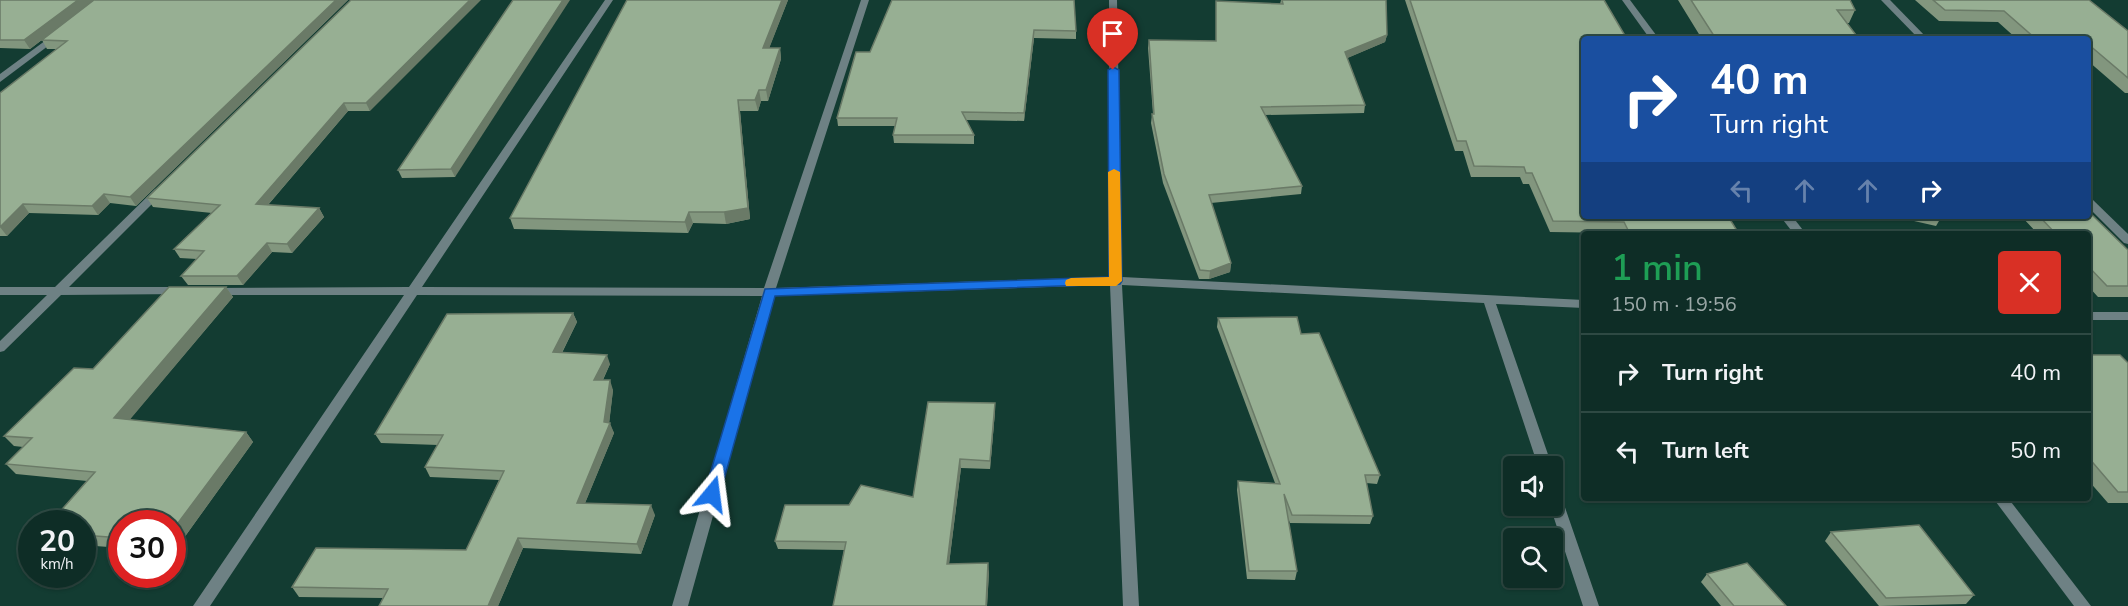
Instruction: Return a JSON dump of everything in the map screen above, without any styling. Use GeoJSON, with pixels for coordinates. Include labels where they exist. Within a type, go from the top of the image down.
{"type":"FeatureCollection","features":[{"type":"Feature","properties":{"kind":"street"},"geometry":{"type":"LineString","coordinates":[[201,606],[609,0]]}},
{"type":"Feature","properties":{"kind":"street"},"geometry":{"type":"LineString","coordinates":[[680,606],[770,292],[865,0]]}},
{"type":"Feature","properties":{"kind":"street"},"geometry":{"type":"LineString","coordinates":[[1113,0],[1116,281],[1131,606]]}},
{"type":"Feature","properties":{"kind":"street"},"geometry":{"type":"LineString","coordinates":[[1626,0],[1653,36]]}},
{"type":"Feature","properties":{"kind":"street"},"geometry":{"type":"LineString","coordinates":[[1885,0],[1921,36]]}},
{"type":"Feature","properties":{"kind":"street"},"geometry":{"type":"LineString","coordinates":[[0,79],[65,29]]}},
{"type":"Feature","properties":{"kind":"street"},"geometry":{"type":"LineString","coordinates":[[0,348],[167,183]]}},
{"type":"Feature","properties":{"kind":"street"},"geometry":{"type":"LineString","coordinates":[[2091,204],[2128,240]]}},
{"type":"Feature","properties":{"kind":"street"},"geometry":{"type":"LineString","coordinates":[[1788,219],[1798,231]]}},
{"type":"Feature","properties":{"kind":"street"},"geometry":{"type":"LineString","coordinates":[[0,291],[770,292],[1116,281],[1581,304]]}},
{"type":"Feature","properties":{"kind":"street"},"geometry":{"type":"LineString","coordinates":[[1489,301],[1542,456]]}},
{"type":"Feature","properties":{"kind":"street"},"geometry":{"type":"LineString","coordinates":[[2091,316],[2128,316]]}},
{"type":"Feature","properties":{"kind":"street"},"geometry":{"type":"LineString","coordinates":[[2002,501],[2083,606]]}},
{"type":"Feature","properties":{"kind":"street"},"geometry":{"type":"LineString","coordinates":[[1561,516],[1591,606]]}},
{"type":"Feature","properties":{"kind":"building"},"geometry":{"type":"Polygon","coordinates":[[[0,0],[78,0],[24,40],[0,40],[0,0]]]}},
{"type":"Feature","properties":{"kind":"building"},"geometry":{"type":"Polygon","coordinates":[[[94,0],[336,0],[130,197],[104,194],[92,206],[23,204],[0,227],[0,93],[67,41],[42,40],[94,0]]]}},
{"type":"Feature","properties":{"kind":"building"},"geometry":{"type":"Polygon","coordinates":[[[351,0],[470,0],[366,103],[344,103],[256,204],[319,208],[287,244],[267,243],[237,276],[181,276],[204,251],[174,249],[220,205],[147,198],[351,0]]]}},
{"type":"Feature","properties":{"kind":"building"},"geometry":{"type":"Polygon","coordinates":[[[513,0],[563,0],[451,169],[398,170],[513,0]]]}},
{"type":"Feature","properties":{"kind":"building"},"geometry":{"type":"Polygon","coordinates":[[[627,0],[782,0],[763,48],[780,48],[766,90],[759,90],[755,100],[738,100],[748,208],[724,212],[689,212],[685,222],[510,218],[627,0]]]}},
{"type":"Feature","properties":{"kind":"building"},"geometry":{"type":"Polygon","coordinates":[[[892,0],[1074,0],[1076,31],[1034,30],[1024,113],[962,112],[974,135],[893,135],[897,118],[837,118],[856,52],[870,52],[892,0]]]}},
{"type":"Feature","properties":{"kind":"building"},"geometry":{"type":"Polygon","coordinates":[[[1282,0],[1386,0],[1387,35],[1345,52],[1365,105],[1261,107],[1302,186],[1209,195],[1231,263],[1210,271],[1200,270],[1164,174],[1152,114],[1154,114],[1149,40],[1216,41],[1216,1],[1283,4],[1282,0]]]}},
{"type":"Feature","properties":{"kind":"building"},"geometry":{"type":"Polygon","coordinates":[[[1410,0],[1604,0],[1625,36],[1581,36],[1581,219],[1730,219],[1737,231],[1628,231],[1624,222],[1553,221],[1532,173],[1526,173],[1524,167],[1474,166],[1466,141],[1457,141],[1410,0]]]}},
{"type":"Feature","properties":{"kind":"building"},"geometry":{"type":"Polygon","coordinates":[[[1691,0],[1850,0],[1855,10],[1837,10],[1857,36],[1714,36],[1691,0]]]}},
{"type":"Feature","properties":{"kind":"building"},"geometry":{"type":"Polygon","coordinates":[[[1933,0],[2089,0],[2128,31],[2128,78],[2091,47],[2091,36],[2033,36],[2004,11],[1945,10],[1933,0]]]}},
{"type":"Feature","properties":{"kind":"building"},"geometry":{"type":"Polygon","coordinates":[[[2091,214],[2128,250],[2128,286],[2107,286],[2091,269],[2091,231],[2053,231],[2042,219],[2091,219],[2091,214]]]}},
{"type":"Feature","properties":{"kind":"building"},"geometry":{"type":"Polygon","coordinates":[[[169,287],[226,287],[114,418],[246,432],[186,512],[186,510],[108,510],[108,537],[96,536],[96,510],[61,510],[95,472],[6,464],[32,438],[4,436],[74,368],[93,369],[169,287]]]}},
{"type":"Feature","properties":{"kind":"building"},"geometry":{"type":"Polygon","coordinates":[[[573,313],[553,352],[607,355],[594,380],[610,380],[604,422],[610,423],[577,503],[651,505],[637,544],[518,538],[488,606],[379,606],[388,589],[292,587],[316,548],[466,550],[504,471],[425,467],[443,435],[375,434],[447,314],[573,313]]]}},
{"type":"Feature","properties":{"kind":"building"},"geometry":{"type":"Polygon","coordinates":[[[1297,317],[1301,334],[1319,333],[1380,475],[1365,475],[1373,516],[1292,515],[1284,494],[1297,571],[1249,571],[1238,481],[1280,484],[1218,318],[1297,317]]]}},
{"type":"Feature","properties":{"kind":"building"},"geometry":{"type":"Polygon","coordinates":[[[2091,355],[2120,355],[2128,363],[2128,492],[2118,492],[2091,460],[2091,355]]]}},
{"type":"Feature","properties":{"kind":"building"},"geometry":{"type":"Polygon","coordinates":[[[928,402],[995,403],[990,461],[960,459],[947,564],[988,563],[986,606],[833,606],[846,542],[775,541],[785,505],[849,505],[861,485],[913,497],[928,402]]]}},
{"type":"Feature","properties":{"kind":"building"},"geometry":{"type":"Polygon","coordinates":[[[1919,525],[1974,595],[1886,598],[1831,532],[1919,525]]]}},
{"type":"Feature","properties":{"kind":"building"},"geometry":{"type":"Polygon","coordinates":[[[1747,563],[1786,606],[1734,606],[1707,574],[1747,563]]]}},
{"type":"Feature","properties":{"kind":"slow traffic"},"geometry":{"type":"LineString","coordinates":[[1071,283],[1116,281],[1114,172]]}},
{"type":"Feature","properties":{"kind":"route"},"geometry":{"type":"LineString","coordinates":[[712,494],[770,292],[1116,281],[1113,70]]}}]}
